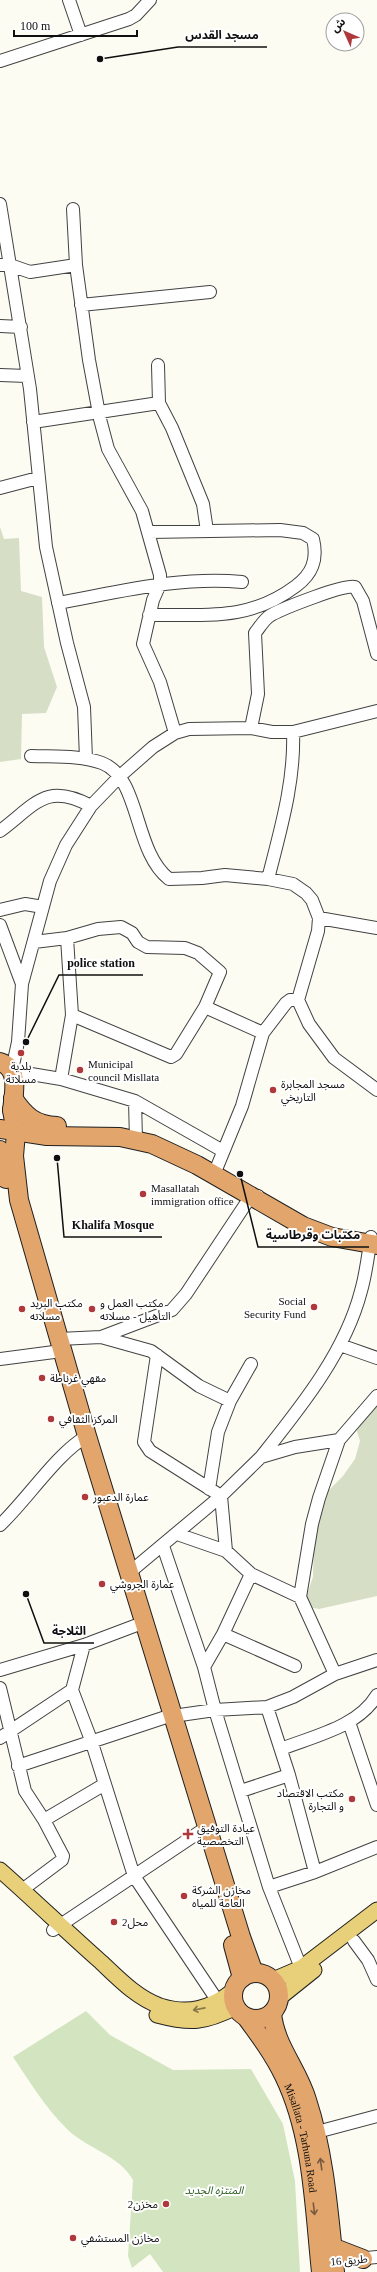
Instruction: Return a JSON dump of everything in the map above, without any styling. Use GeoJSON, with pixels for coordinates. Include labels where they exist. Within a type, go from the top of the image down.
{"type":"FeatureCollection","features":[{"type":"Feature","properties":{"kind":"highway"},"geometry":{"type":"LineString","coordinates":[[8,1068],[12,1104],[8,1131],[14,1156],[19,1200],[39,1282],[137,1625],[170,1716],[238,1995],[255,2019],[264,2018],[275,2006],[279,1991],[273,1980],[261,1973],[238,1995]]}},
{"type":"Feature","properties":{"kind":"highway"},"geometry":{"type":"LineString","coordinates":[[0,1124],[6,1120],[12,1104]]}},
{"type":"Feature","properties":{"kind":"highway"},"geometry":{"type":"LineString","coordinates":[[12,1104],[28,1118],[42,1125],[112,1128],[136,1135],[164,1140],[220,1159],[258,1196]]}},
{"type":"Feature","properties":{"kind":"highway"},"geometry":{"type":"LineString","coordinates":[[8,1131],[61,1137],[120,1137],[136,1135],[258,1196],[298,1223],[321,1234],[374,1241]]}},
{"type":"Feature","properties":{"kind":"highway"},"geometry":{"type":"LineString","coordinates":[[0,1150],[10,1202],[39,1282]]}},
{"type":"Feature","properties":{"kind":"highway"},"geometry":{"type":"LineString","coordinates":[[84,1438],[130,1572],[170,1716],[201,1831],[238,1995]]}},
{"type":"Feature","properties":{"kind":"highway","name":"Misallata - Tarhuna Road"},"geometry":{"type":"LineString","coordinates":[[238,1995],[284,2077],[302,2124],[330,2264]]}},
{"type":"Feature","properties":{"kind":"highway","name":"Misallata - Tarhuna Road"},"geometry":{"type":"LineString","coordinates":[[275,2006],[273,2030],[303,2087],[317,2132],[330,2264]]}},
{"type":"Feature","properties":{"kind":"highway"},"geometry":{"type":"LineString","coordinates":[[330,2264],[370,2258]]}},
{"type":"Feature","properties":{"kind":"highway"},"geometry":{"type":"LineString","coordinates":[[330,2264],[352,2263],[370,2258]]}},
{"type":"Feature","properties":{"kind":"main road"},"geometry":{"type":"LineString","coordinates":[[0,1870],[22,1890],[56,1928]]}},
{"type":"Feature","properties":{"kind":"main road"},"geometry":{"type":"LineString","coordinates":[[0,1881],[96,1963],[116,1987],[142,2006],[162,2016],[183,2022],[202,2020],[238,1995]]}},
{"type":"Feature","properties":{"kind":"main road"},"geometry":{"type":"LineString","coordinates":[[273,1980],[302,1968],[377,1910]]}},
{"type":"Feature","properties":{"kind":"main road"},"geometry":{"type":"LineString","coordinates":[[275,2006],[297,1982],[354,1941],[377,1922]]}},
{"type":"Feature","properties":{"kind":"street"},"geometry":{"type":"LineString","coordinates":[[69,0],[81,35]]}},
{"type":"Feature","properties":{"kind":"street"},"geometry":{"type":"LineString","coordinates":[[0,62],[136,16],[150,0]]}},
{"type":"Feature","properties":{"kind":"street"},"geometry":{"type":"LineString","coordinates":[[0,204],[5,265],[21,327],[46,547],[58,603],[84,707],[86,759]]}},
{"type":"Feature","properties":{"kind":"street"},"geometry":{"type":"LineString","coordinates":[[73,209],[76,265],[81,305],[89,360],[99,412],[108,449],[136,499],[149,532],[160,575],[160,584],[149,615],[143,644],[160,682],[176,733]]}},
{"type":"Feature","properties":{"kind":"street"},"geometry":{"type":"LineString","coordinates":[[5,265],[30,272],[76,265]]}},
{"type":"Feature","properties":{"kind":"street"},"geometry":{"type":"LineString","coordinates":[[81,305],[210,292]]}},
{"type":"Feature","properties":{"kind":"street"},"geometry":{"type":"LineString","coordinates":[[0,326],[21,327]]}},
{"type":"Feature","properties":{"kind":"street"},"geometry":{"type":"LineString","coordinates":[[158,365],[159,403],[172,428],[204,504],[207,531]]}},
{"type":"Feature","properties":{"kind":"street"},"geometry":{"type":"LineString","coordinates":[[0,375],[27,376]]}},
{"type":"Feature","properties":{"kind":"street"},"geometry":{"type":"LineString","coordinates":[[33,422],[159,403]]}},
{"type":"Feature","properties":{"kind":"street"},"geometry":{"type":"LineString","coordinates":[[0,488],[38,478]]}},
{"type":"Feature","properties":{"kind":"street"},"geometry":{"type":"LineString","coordinates":[[149,532],[280,530],[304,533],[314,541],[314,566],[302,582],[281,597],[250,610],[229,613],[149,615]]}},
{"type":"Feature","properties":{"kind":"street"},"geometry":{"type":"LineString","coordinates":[[58,603],[160,584],[215,580],[242,582]]}},
{"type":"Feature","properties":{"kind":"street"},"geometry":{"type":"LineString","coordinates":[[251,728],[258,694],[255,633],[270,616],[335,590],[351,586],[356,587],[363,601],[377,654]]}},
{"type":"Feature","properties":{"kind":"street"},"geometry":{"type":"LineString","coordinates":[[298,1000],[290,1000],[286,1003],[263,1033],[242,1106],[220,1159],[135,1101],[61,1079],[8,1068],[17,1051],[22,984],[50,881],[66,845],[91,806],[120,776],[153,747],[176,733],[208,727],[251,728],[272,732],[293,732],[377,711]]}},
{"type":"Feature","properties":{"kind":"street"},"geometry":{"type":"LineString","coordinates":[[268,879],[288,792],[294,754],[293,732]]}},
{"type":"Feature","properties":{"kind":"street"},"geometry":{"type":"LineString","coordinates":[[31,756],[86,759],[102,763],[120,776],[128,792],[146,849],[163,875],[169,879],[202,878],[225,874],[268,879],[293,884],[306,893],[312,900],[319,918],[316,939],[298,1000],[309,1024],[334,1058],[377,1090]]}},
{"type":"Feature","properties":{"kind":"street"},"geometry":{"type":"LineString","coordinates":[[0,831],[40,801],[55,794],[74,797],[91,806]]}},
{"type":"Feature","properties":{"kind":"street"},"geometry":{"type":"LineString","coordinates":[[0,910],[25,904],[43,907]]}},
{"type":"Feature","properties":{"kind":"street"},"geometry":{"type":"LineString","coordinates":[[319,918],[377,928]]}},
{"type":"Feature","properties":{"kind":"street"},"geometry":{"type":"LineString","coordinates":[[0,925],[22,984]]}},
{"type":"Feature","properties":{"kind":"street"},"geometry":{"type":"LineString","coordinates":[[34,942],[68,938],[98,929],[121,927],[132,933],[138,942],[147,948],[185,948],[198,953],[220,972],[205,1007],[176,1054],[171,1056],[72,1015]]}},
{"type":"Feature","properties":{"kind":"street"},"geometry":{"type":"LineString","coordinates":[[61,1079],[72,1015],[68,938]]}},
{"type":"Feature","properties":{"kind":"street"},"geometry":{"type":"LineString","coordinates":[[205,1007],[263,1033]]}},
{"type":"Feature","properties":{"kind":"street"},"geometry":{"type":"LineString","coordinates":[[135,1101],[136,1135]]}},
{"type":"Feature","properties":{"kind":"street"},"geometry":{"type":"LineString","coordinates":[[0,1359],[101,1337],[172,1310],[186,1294],[243,1208],[258,1196]]}},
{"type":"Feature","properties":{"kind":"street"},"geometry":{"type":"LineString","coordinates":[[130,1572],[221,1496],[261,1457],[289,1420],[340,1345],[361,1292],[374,1241]]}},
{"type":"Feature","properties":{"kind":"street"},"geometry":{"type":"LineString","coordinates":[[101,1337],[141,1347],[157,1355],[199,1386],[230,1401]]}},
{"type":"Feature","properties":{"kind":"street"},"geometry":{"type":"LineString","coordinates":[[340,1345],[377,1358]]}},
{"type":"Feature","properties":{"kind":"street"},"geometry":{"type":"LineString","coordinates":[[157,1355],[144,1442],[150,1450],[221,1496]]}},
{"type":"Feature","properties":{"kind":"street"},"geometry":{"type":"LineString","coordinates":[[209,1489],[218,1432],[230,1401],[251,1364]]}},
{"type":"Feature","properties":{"kind":"street"},"geometry":{"type":"LineString","coordinates":[[335,1674],[300,1597],[312,1524],[319,1498],[340,1440],[377,1396]]}},
{"type":"Feature","properties":{"kind":"street"},"geometry":{"type":"LineString","coordinates":[[0,1525],[84,1438]]}},
{"type":"Feature","properties":{"kind":"street"},"geometry":{"type":"LineString","coordinates":[[261,1457],[295,1447],[340,1440]]}},
{"type":"Feature","properties":{"kind":"street"},"geometry":{"type":"LineString","coordinates":[[221,1496],[226,1551]]}},
{"type":"Feature","properties":{"kind":"street"},"geometry":{"type":"LineString","coordinates":[[176,1534],[226,1551],[252,1574],[300,1597]]}},
{"type":"Feature","properties":{"kind":"street"},"geometry":{"type":"LineString","coordinates":[[163,1546],[204,1666],[215,1710],[241,1791],[269,1887],[302,1968]]}},
{"type":"Feature","properties":{"kind":"street"},"geometry":{"type":"LineString","coordinates":[[204,1666],[224,1634],[252,1574]]}},
{"type":"Feature","properties":{"kind":"street"},"geometry":{"type":"LineString","coordinates":[[0,1670],[84,1646],[137,1625]]}},
{"type":"Feature","properties":{"kind":"street"},"geometry":{"type":"LineString","coordinates":[[224,1634],[295,1666]]}},
{"type":"Feature","properties":{"kind":"street"},"geometry":{"type":"LineString","coordinates":[[84,1646],[72,1690],[91,1740],[134,1876],[238,1995]]}},
{"type":"Feature","properties":{"kind":"street"},"geometry":{"type":"LineString","coordinates":[[18,1766],[91,1740],[170,1716],[215,1710],[267,1707],[293,1698],[335,1674],[377,1660]]}},
{"type":"Feature","properties":{"kind":"street"},"geometry":{"type":"LineString","coordinates":[[0,1688],[5,1735],[18,1766],[25,1790],[44,1820],[63,1856],[62,1860],[22,1890]]}},
{"type":"Feature","properties":{"kind":"street"},"geometry":{"type":"LineString","coordinates":[[5,1735],[72,1690]]}},
{"type":"Feature","properties":{"kind":"street"},"geometry":{"type":"LineString","coordinates":[[281,1748],[349,1722],[366,1710],[377,1695]]}},
{"type":"Feature","properties":{"kind":"street"},"geometry":{"type":"LineString","coordinates":[[267,1707],[281,1748],[315,1872]]}},
{"type":"Feature","properties":{"kind":"street"},"geometry":{"type":"LineString","coordinates":[[349,1722],[377,1805]]}},
{"type":"Feature","properties":{"kind":"street"},"geometry":{"type":"LineString","coordinates":[[241,1791],[289,1776]]}},
{"type":"Feature","properties":{"kind":"street"},"geometry":{"type":"LineString","coordinates":[[44,1820],[105,1784]]}},
{"type":"Feature","properties":{"kind":"street"},"geometry":{"type":"LineString","coordinates":[[56,1928],[201,1831]]}},
{"type":"Feature","properties":{"kind":"street"},"geometry":{"type":"LineString","coordinates":[[269,1887],[315,1872],[377,1847]]}},
{"type":"Feature","properties":{"kind":"street"},"geometry":{"type":"LineString","coordinates":[[354,1941],[368,1960],[377,1980]]}},
{"type":"Feature","properties":{"kind":"street"},"geometry":{"type":"LineString","coordinates":[[317,2132],[377,2116]]}},
{"type":"Feature","properties":{"kind":"green space"},"geometry":{"type":"Polygon","coordinates":[[[0,527],[4,539],[19,538],[21,591],[42,597],[44,647],[57,687],[46,713],[22,714],[21,759],[0,762],[0,527]]]}},
{"type":"Feature","properties":{"kind":"green space"},"geometry":{"type":"Polygon","coordinates":[[[377,1405],[377,1596],[319,1609],[303,1606],[313,1577],[314,1531],[327,1492],[343,1476],[355,1459],[360,1441],[354,1422],[377,1405]]]}},
{"type":"Feature","properties":{"kind":"green space","name":"المنتزه الجديد"},"geometry":{"type":"Polygon","coordinates":[[[86,2011],[110,2035],[173,2070],[251,2069],[283,2124],[295,2181],[300,2272],[163,2272],[150,2254],[132,2268],[128,2256],[133,2180],[120,2164],[76,2137],[60,2122],[13,2057],[86,2011]]]}},
{"type":"Feature","properties":{"kind":"place","name":"مسجد القدس"},"geometry":{"type":"Point","coordinates":[100,59]}},
{"type":"Feature","properties":{"kind":"place","name":"police station"},"geometry":{"type":"Point","coordinates":[26,1042]}},
{"type":"Feature","properties":{"kind":"place","name":"بلدية مسلاتة"},"geometry":{"type":"Point","coordinates":[21,1053]}},
{"type":"Feature","properties":{"kind":"place","name":"Municipal council Misllata"},"geometry":{"type":"Point","coordinates":[80,1070]}},
{"type":"Feature","properties":{"kind":"place","name":"مسجد المجابرة التاريخي"},"geometry":{"type":"Point","coordinates":[273,1090]}},
{"type":"Feature","properties":{"kind":"place","name":"Khalifa Mosque"},"geometry":{"type":"Point","coordinates":[57,1158]}},
{"type":"Feature","properties":{"kind":"place","name":"مكتبات وقرطاسية"},"geometry":{"type":"Point","coordinates":[240,1174]}},
{"type":"Feature","properties":{"kind":"place","name":"Masallatah immigration office"},"geometry":{"type":"Point","coordinates":[143,1194]}},
{"type":"Feature","properties":{"kind":"place","name":"Social Security Fund"},"geometry":{"type":"Point","coordinates":[314,1307]}},
{"type":"Feature","properties":{"kind":"place","name":"مكتب البريد مسلاته"},"geometry":{"type":"Point","coordinates":[22,1309]}},
{"type":"Feature","properties":{"kind":"place","name":"مكتب العمل و التأهيل - مسلاته"},"geometry":{"type":"Point","coordinates":[92,1309]}},
{"type":"Feature","properties":{"kind":"place","name":"مقهي غرناطة"},"geometry":{"type":"Point","coordinates":[42,1378]}},
{"type":"Feature","properties":{"kind":"place","name":"المركز الثقافي"},"geometry":{"type":"Point","coordinates":[51,1419]}},
{"type":"Feature","properties":{"kind":"place","name":"عمارة الدعبور"},"geometry":{"type":"Point","coordinates":[85,1497]}},
{"type":"Feature","properties":{"kind":"place","name":"عمارة الجروشي"},"geometry":{"type":"Point","coordinates":[102,1584]}},
{"type":"Feature","properties":{"kind":"place","name":"الثلاجة"},"geometry":{"type":"Point","coordinates":[26,1594]}},
{"type":"Feature","properties":{"kind":"place","name":"مكتب الاقتصاد و التجارة"},"geometry":{"type":"Point","coordinates":[352,1799]}},
{"type":"Feature","properties":{"kind":"place","name":"عيادة التوفيق التخصصية"},"geometry":{"type":"Point","coordinates":[188,1834]}},
{"type":"Feature","properties":{"kind":"place","name":"مخازن الشركة العامة للمياه"},"geometry":{"type":"Point","coordinates":[184,1896]}},
{"type":"Feature","properties":{"kind":"place","name":"محل2"},"geometry":{"type":"Point","coordinates":[114,1922]}},
{"type":"Feature","properties":{"kind":"place","name":"مخزن2"},"geometry":{"type":"Point","coordinates":[166,2204]}},
{"type":"Feature","properties":{"kind":"place","name":"مخازن المستشفي"},"geometry":{"type":"Point","coordinates":[73,2238]}}]}
